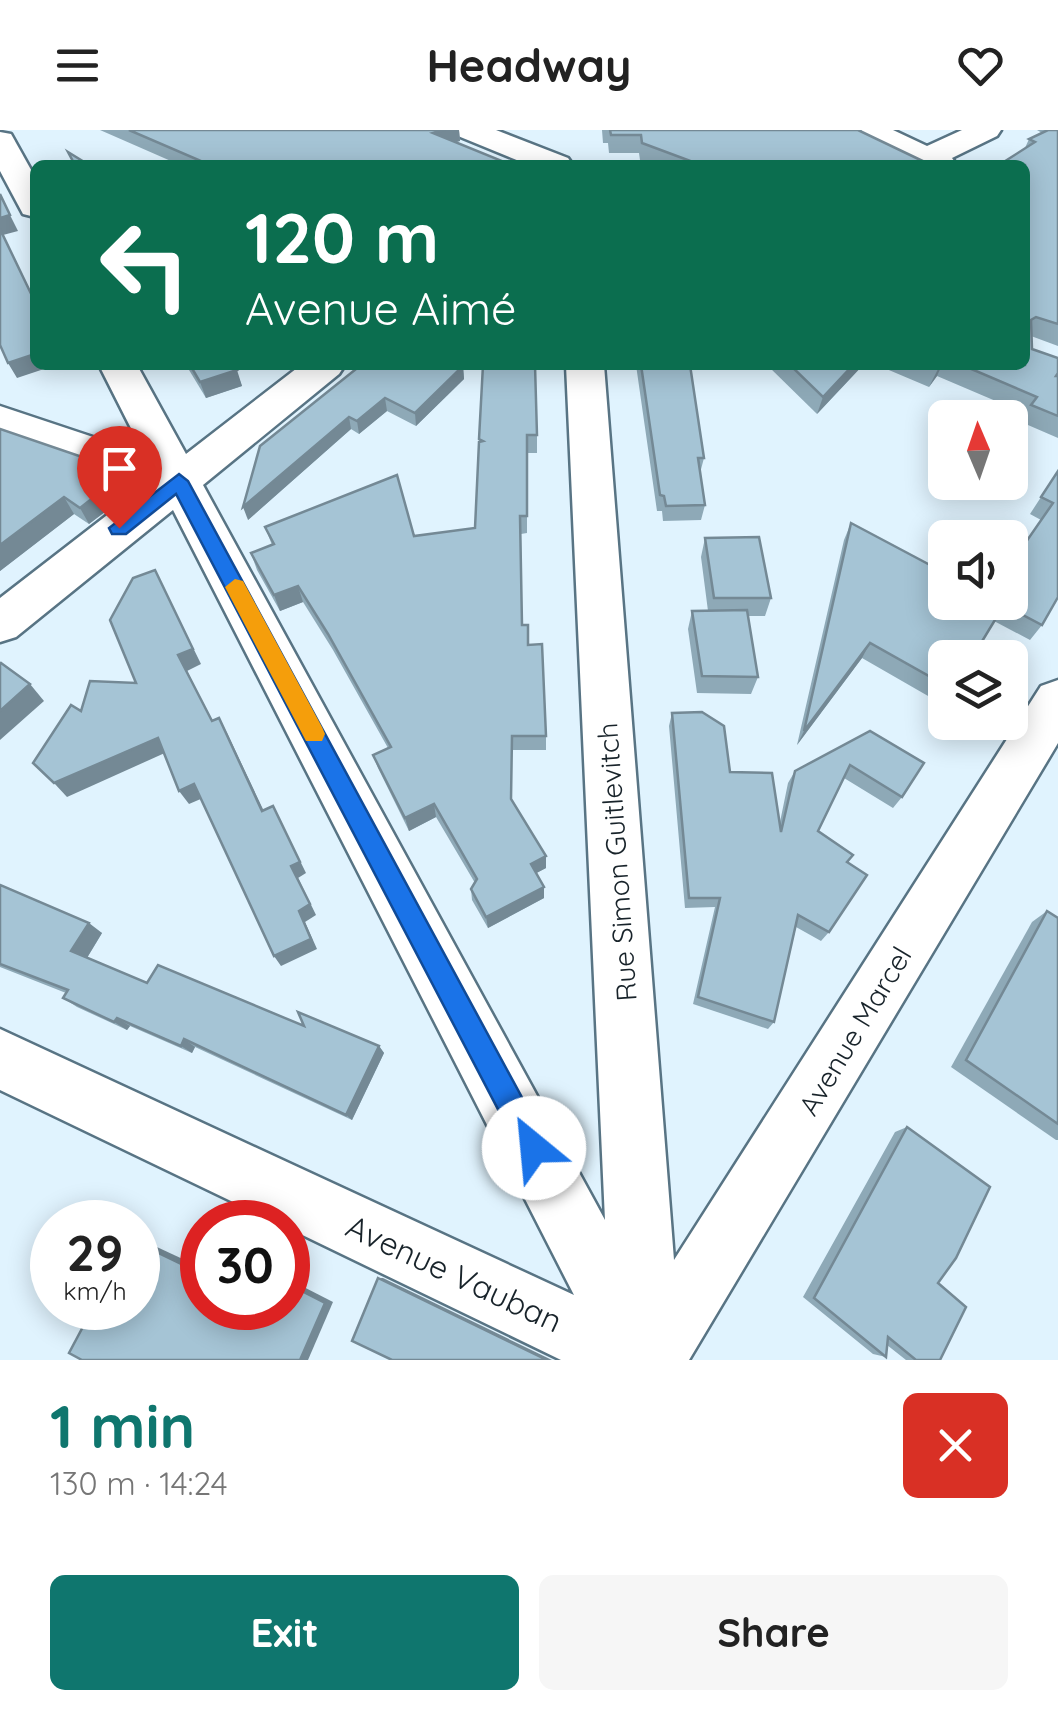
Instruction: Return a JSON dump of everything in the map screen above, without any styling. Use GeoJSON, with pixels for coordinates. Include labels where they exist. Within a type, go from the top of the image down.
{"type":"FeatureCollection","features":[{"type":"Feature","properties":{"kind":"street"},"geometry":{"type":"LineString","coordinates":[[469,130],[566,157]]}},
{"type":"Feature","properties":{"kind":"street"},"geometry":{"type":"LineString","coordinates":[[868,130],[931,160]]}},
{"type":"Feature","properties":{"kind":"street"},"geometry":{"type":"LineString","coordinates":[[938,160],[986,130]]}},
{"type":"Feature","properties":{"kind":"street"},"geometry":{"type":"LineString","coordinates":[[0,141],[30,198]]}},
{"type":"Feature","properties":{"kind":"street"},"geometry":{"type":"LineString","coordinates":[[121,370],[647,1360]]}},
{"type":"Feature","properties":{"kind":"street"},"geometry":{"type":"LineString","coordinates":[[0,624],[320,370]]}},
{"type":"Feature","properties":{"kind":"street","name":"Rue Simon Guitlevitch"},"geometry":{"type":"LineString","coordinates":[[585,370],[647,1360]]}},
{"type":"Feature","properties":{"kind":"street"},"geometry":{"type":"LineString","coordinates":[[0,420],[179,481]]}},
{"type":"Feature","properties":{"kind":"street","name":"Avenue Marcel"},"geometry":{"type":"LineString","coordinates":[[647,1360],[1058,700]]}},
{"type":"Feature","properties":{"kind":"street","name":"Avenue Vauban"},"geometry":{"type":"LineString","coordinates":[[0,1059],[636,1360]]}},
{"type":"Feature","properties":{"kind":"building"},"geometry":{"type":"Polygon","coordinates":[[[129,130],[445,130],[433,133],[500,160],[198,160],[129,130]]]}},
{"type":"Feature","properties":{"kind":"building"},"geometry":{"type":"Polygon","coordinates":[[[610,130],[858,130],[921,160],[688,160],[642,143],[641,135],[611,135],[610,130]]]}},
{"type":"Feature","properties":{"kind":"building"},"geometry":{"type":"Polygon","coordinates":[[[1058,130],[1058,324],[1036,317],[1031,320],[1032,349],[1058,358],[1058,416],[1031,405],[1037,397],[974,370],[1030,370],[1030,160],[1007,160],[1035,142],[1029,139],[1058,130]]]}},
{"type":"Feature","properties":{"kind":"building"},"geometry":{"type":"Polygon","coordinates":[[[0,194],[10,215],[0,218],[0,194]]]}},
{"type":"Feature","properties":{"kind":"building"},"geometry":{"type":"Polygon","coordinates":[[[0,229],[30,292],[30,356],[8,363],[0,345],[0,229]]]}},
{"type":"Feature","properties":{"kind":"building"},"geometry":{"type":"Polygon","coordinates":[[[193,370],[237,370],[200,382],[193,370]]]}},
{"type":"Feature","properties":{"kind":"building"},"geometry":{"type":"Polygon","coordinates":[[[355,370],[459,370],[415,413],[385,398],[357,421],[349,417],[243,507],[260,446],[355,370]]]}},
{"type":"Feature","properties":{"kind":"building"},"geometry":{"type":"Polygon","coordinates":[[[483,370],[535,370],[537,435],[527,435],[527,516],[520,516],[522,625],[528,625],[528,645],[542,644],[546,736],[512,736],[511,799],[546,856],[531,864],[544,887],[486,917],[471,889],[477,879],[434,804],[405,818],[373,755],[391,747],[298,586],[274,595],[251,553],[274,544],[265,527],[397,475],[414,536],[475,528],[479,442],[483,441],[479,439],[483,370]]]}},
{"type":"Feature","properties":{"kind":"building"},"geometry":{"type":"Polygon","coordinates":[[[642,370],[691,370],[704,458],[698,458],[705,505],[666,506],[664,496],[660,495],[642,370]]]}},
{"type":"Feature","properties":{"kind":"building"},"geometry":{"type":"Polygon","coordinates":[[[795,370],[848,370],[823,397],[795,370]]]}},
{"type":"Feature","properties":{"kind":"building"},"geometry":{"type":"Polygon","coordinates":[[[0,429],[126,472],[80,508],[64,497],[0,545],[0,429]]]}},
{"type":"Feature","properties":{"kind":"building"},"geometry":{"type":"Polygon","coordinates":[[[1058,471],[1058,597],[1042,625],[1028,618],[1028,539],[1053,503],[1041,497],[1058,471]]]}},
{"type":"Feature","properties":{"kind":"building"},"geometry":{"type":"Polygon","coordinates":[[[851,523],[928,564],[928,620],[995,620],[983,640],[928,640],[928,675],[870,643],[804,731],[851,523]]]}},
{"type":"Feature","properties":{"kind":"building"},"geometry":{"type":"Polygon","coordinates":[[[759,537],[771,598],[714,598],[705,538],[759,537]]]}},
{"type":"Feature","properties":{"kind":"building"},"geometry":{"type":"Polygon","coordinates":[[[155,570],[193,649],[178,655],[212,721],[219,718],[262,811],[273,806],[300,862],[291,866],[310,904],[299,911],[311,939],[274,956],[194,784],[179,791],[158,738],[54,783],[33,763],[71,705],[81,711],[90,681],[136,683],[110,620],[133,578],[155,570]]]}},
{"type":"Feature","properties":{"kind":"building"},"geometry":{"type":"Polygon","coordinates":[[[747,610],[758,677],[702,676],[692,611],[747,610]]]}},
{"type":"Feature","properties":{"kind":"building"},"geometry":{"type":"Polygon","coordinates":[[[0,664],[30,684],[0,711],[0,664]]]}},
{"type":"Feature","properties":{"kind":"building"},"geometry":{"type":"Polygon","coordinates":[[[702,712],[724,726],[730,772],[772,773],[781,832],[795,771],[870,731],[924,763],[902,797],[850,765],[818,831],[853,855],[847,862],[867,875],[829,932],[798,915],[774,1022],[698,997],[720,898],[689,898],[672,713],[702,712]]]}},
{"type":"Feature","properties":{"kind":"building"},"geometry":{"type":"Polygon","coordinates":[[[0,885],[89,923],[71,951],[147,983],[158,965],[304,1026],[298,1012],[379,1046],[346,1115],[184,1039],[181,1046],[117,1018],[114,1022],[63,998],[68,990],[0,964],[0,885]]]}},
{"type":"Feature","properties":{"kind":"building"},"geometry":{"type":"Polygon","coordinates":[[[1047,911],[1058,918],[1058,1124],[966,1060],[1047,911]]]}},
{"type":"Feature","properties":{"kind":"building"},"geometry":{"type":"Polygon","coordinates":[[[907,1127],[990,1187],[956,1258],[938,1283],[966,1307],[940,1360],[916,1360],[888,1337],[886,1357],[814,1298],[907,1127]]]}},
{"type":"Feature","properties":{"kind":"building"},"geometry":{"type":"Polygon","coordinates":[[[160,1254],[180,1263],[180,1330],[310,1330],[310,1295],[325,1303],[300,1360],[82,1360],[69,1353],[81,1330],[160,1330],[160,1254]]]}},
{"type":"Feature","properties":{"kind":"building"},"geometry":{"type":"Polygon","coordinates":[[[378,1278],[547,1360],[392,1360],[352,1341],[378,1278]]]}},
{"type":"Feature","properties":{"kind":"slow traffic"},"geometry":{"type":"LineString","coordinates":[[235,587],[314,734]]}},
{"type":"Feature","properties":{"kind":"route"},"geometry":{"type":"LineString","coordinates":[[119,528],[179,481],[534,1148]]}}]}
